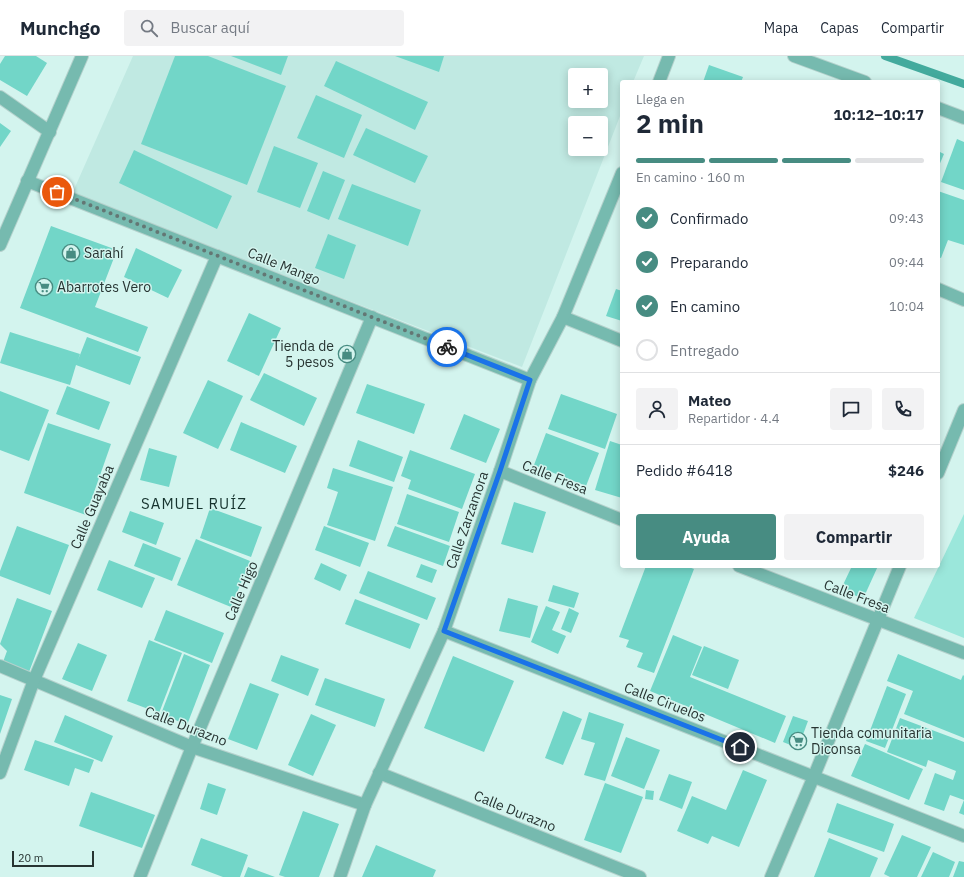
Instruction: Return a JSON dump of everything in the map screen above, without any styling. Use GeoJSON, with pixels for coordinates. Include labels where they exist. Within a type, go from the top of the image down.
{"type":"FeatureCollection","features":[{"type":"Feature","properties":{"kind":"street"},"geometry":{"type":"LineString","coordinates":[[0,245],[82,56]]}},
{"type":"Feature","properties":{"kind":"street"},"geometry":{"type":"LineString","coordinates":[[660,80],[669,56]]}},
{"type":"Feature","properties":{"kind":"street"},"geometry":{"type":"LineString","coordinates":[[794,56],[860,80]]}},
{"type":"Feature","properties":{"kind":"street"},"geometry":{"type":"LineString","coordinates":[[0,97],[50,132]]}},
{"type":"Feature","properties":{"kind":"street"},"geometry":{"type":"LineString","coordinates":[[940,109],[964,118]]}},
{"type":"Feature","properties":{"kind":"street","name":"Calle Zarzamora"},"geometry":{"type":"LineString","coordinates":[[340,877],[365,805],[444,631],[530,380],[563,317],[620,177]]}},
{"type":"Feature","properties":{"kind":"street","name":"Calle Mango"},"geometry":{"type":"LineString","coordinates":[[28,180],[530,380]]}},
{"type":"Feature","properties":{"kind":"street","name":"Calle Guayaba"},"geometry":{"type":"LineString","coordinates":[[0,773],[34,680],[217,256]]}},
{"type":"Feature","properties":{"kind":"street"},"geometry":{"type":"LineString","coordinates":[[940,290],[964,300]]}},
{"type":"Feature","properties":{"kind":"street","name":"Calle Higo"},"geometry":{"type":"LineString","coordinates":[[140,877],[192,747],[372,317]]}},
{"type":"Feature","properties":{"kind":"street"},"geometry":{"type":"LineString","coordinates":[[563,317],[620,340]]}},
{"type":"Feature","properties":{"kind":"street"},"geometry":{"type":"LineString","coordinates":[[940,467],[964,410]]}},
{"type":"Feature","properties":{"kind":"street","name":"Calle Fresa"},"geometry":{"type":"LineString","coordinates":[[500,471],[620,519]]}},
{"type":"Feature","properties":{"kind":"street","name":"Calle Fresa"},"geometry":{"type":"LineString","coordinates":[[744,568],[964,654]]}},
{"type":"Feature","properties":{"kind":"street"},"geometry":{"type":"LineString","coordinates":[[771,877],[899,568]]}},
{"type":"Feature","properties":{"kind":"street","name":"Calle Ciruelos"},"geometry":{"type":"LineString","coordinates":[[444,631],[964,836]]}},
{"type":"Feature","properties":{"kind":"street","name":"Calle Durazno"},"geometry":{"type":"LineString","coordinates":[[0,666],[192,747],[365,805]]}},
{"type":"Feature","properties":{"kind":"street","name":"Calle Durazno"},"geometry":{"type":"LineString","coordinates":[[380,773],[640,877]]}},
{"type":"Feature","properties":{"kind":"shaded area"},"geometry":{"type":"Polygon","coordinates":[[[133,56],[644,56],[634,80],[620,80],[620,116],[608,147],[608,116],[568,116],[568,156],[604,156],[522,367],[72,194],[133,56]]]}},
{"type":"Feature","properties":{"kind":"green space"},"geometry":{"type":"Polygon","coordinates":[[[964,514],[964,638],[914,618],[938,568],[940,568],[940,564],[964,514]]]}},
{"type":"Feature","properties":{"kind":"building"},"geometry":{"type":"Polygon","coordinates":[[[5,56],[36,56],[47,63],[27,96],[0,80],[0,64],[5,56]]]}},
{"type":"Feature","properties":{"kind":"building"},"geometry":{"type":"Polygon","coordinates":[[[175,56],[208,56],[286,86],[247,185],[141,144],[175,56]]]}},
{"type":"Feature","properties":{"kind":"building"},"geometry":{"type":"Polygon","coordinates":[[[231,56],[288,56],[281,75],[231,56]]]}},
{"type":"Feature","properties":{"kind":"building"},"geometry":{"type":"Polygon","coordinates":[[[395,56],[444,56],[439,72],[395,56]]]}},
{"type":"Feature","properties":{"kind":"building"},"geometry":{"type":"Polygon","coordinates":[[[336,61],[428,102],[415,130],[324,86],[336,61]]]}},
{"type":"Feature","properties":{"kind":"building"},"geometry":{"type":"Polygon","coordinates":[[[709,65],[743,77],[742,80],[704,80],[709,65]]]}},
{"type":"Feature","properties":{"kind":"building"},"geometry":{"type":"Polygon","coordinates":[[[316,95],[362,115],[344,158],[297,138],[316,95]]]}},
{"type":"Feature","properties":{"kind":"building"},"geometry":{"type":"Polygon","coordinates":[[[0,123],[11,131],[0,147],[0,123]]]}},
{"type":"Feature","properties":{"kind":"building"},"geometry":{"type":"Polygon","coordinates":[[[366,128],[428,156],[415,183],[353,155],[366,128]]]}},
{"type":"Feature","properties":{"kind":"building"},"geometry":{"type":"Polygon","coordinates":[[[957,139],[964,142],[964,190],[941,182],[957,139]]]}},
{"type":"Feature","properties":{"kind":"building"},"geometry":{"type":"Polygon","coordinates":[[[274,146],[318,163],[300,208],[257,192],[274,146]]]}},
{"type":"Feature","properties":{"kind":"building"},"geometry":{"type":"Polygon","coordinates":[[[134,150],[232,196],[217,229],[119,183],[134,150]]]}},
{"type":"Feature","properties":{"kind":"building"},"geometry":{"type":"Polygon","coordinates":[[[940,152],[944,154],[940,163],[940,152]]]}},
{"type":"Feature","properties":{"kind":"building"},"geometry":{"type":"Polygon","coordinates":[[[323,171],[345,180],[329,220],[307,211],[323,171]]]}},
{"type":"Feature","properties":{"kind":"building"},"geometry":{"type":"Polygon","coordinates":[[[352,184],[421,210],[408,246],[338,219],[352,184]]]}},
{"type":"Feature","properties":{"kind":"building"},"geometry":{"type":"Polygon","coordinates":[[[940,192],[964,200],[964,245],[948,240],[941,258],[940,192]]]}},
{"type":"Feature","properties":{"kind":"building"},"geometry":{"type":"Polygon","coordinates":[[[51,226],[117,250],[95,307],[148,327],[138,352],[20,308],[51,226]]]}},
{"type":"Feature","properties":{"kind":"building"},"geometry":{"type":"Polygon","coordinates":[[[328,234],[356,245],[344,279],[315,268],[328,234]]]}},
{"type":"Feature","properties":{"kind":"building"},"geometry":{"type":"Polygon","coordinates":[[[136,248],[182,270],[168,298],[124,277],[136,248]]]}},
{"type":"Feature","properties":{"kind":"building"},"geometry":{"type":"Polygon","coordinates":[[[616,289],[620,290],[620,320],[606,316],[616,289]]]}},
{"type":"Feature","properties":{"kind":"building"},"geometry":{"type":"Polygon","coordinates":[[[249,313],[281,328],[259,376],[227,361],[249,313]]]}},
{"type":"Feature","properties":{"kind":"building"},"geometry":{"type":"Polygon","coordinates":[[[10,332],[80,354],[78,360],[87,337],[141,357],[130,385],[76,365],[70,385],[0,363],[10,332]]]}},
{"type":"Feature","properties":{"kind":"building"},"geometry":{"type":"Polygon","coordinates":[[[264,373],[317,398],[304,426],[250,400],[264,373]]]}},
{"type":"Feature","properties":{"kind":"building"},"geometry":{"type":"Polygon","coordinates":[[[208,380],[243,396],[218,449],[183,433],[208,380]]]}},
{"type":"Feature","properties":{"kind":"building"},"geometry":{"type":"Polygon","coordinates":[[[367,384],[425,404],[414,434],[356,413],[367,384]]]}},
{"type":"Feature","properties":{"kind":"building"},"geometry":{"type":"Polygon","coordinates":[[[67,386],[110,402],[99,430],[56,414],[67,386]]]}},
{"type":"Feature","properties":{"kind":"building"},"geometry":{"type":"Polygon","coordinates":[[[0,391],[49,410],[29,461],[0,450],[0,391]]]}},
{"type":"Feature","properties":{"kind":"building"},"geometry":{"type":"Polygon","coordinates":[[[561,394],[617,414],[605,449],[548,429],[561,394]]]}},
{"type":"Feature","properties":{"kind":"building"},"geometry":{"type":"Polygon","coordinates":[[[464,414],[500,429],[486,463],[450,449],[464,414]]]}},
{"type":"Feature","properties":{"kind":"building"},"geometry":{"type":"Polygon","coordinates":[[[241,422],[297,446],[285,473],[230,450],[241,422]]]}},
{"type":"Feature","properties":{"kind":"building"},"geometry":{"type":"Polygon","coordinates":[[[48,423],[111,444],[86,515],[24,493],[48,423]]]}},
{"type":"Feature","properties":{"kind":"building"},"geometry":{"type":"Polygon","coordinates":[[[546,433],[599,453],[586,486],[534,465],[546,433]]]}},
{"type":"Feature","properties":{"kind":"building"},"geometry":{"type":"Polygon","coordinates":[[[358,440],[403,457],[394,482],[349,466],[358,440]]]}},
{"type":"Feature","properties":{"kind":"building"},"geometry":{"type":"Polygon","coordinates":[[[610,441],[620,444],[620,497],[595,490],[610,441]]]}},
{"type":"Feature","properties":{"kind":"building"},"geometry":{"type":"Polygon","coordinates":[[[149,448],[177,456],[169,487],[140,480],[149,448]]]}},
{"type":"Feature","properties":{"kind":"building"},"geometry":{"type":"Polygon","coordinates":[[[410,450],[475,474],[462,509],[408,489],[411,480],[401,476],[410,450]]]}},
{"type":"Feature","properties":{"kind":"building"},"geometry":{"type":"Polygon","coordinates":[[[333,468],[393,487],[375,541],[327,525],[338,492],[327,488],[333,468]]]}},
{"type":"Feature","properties":{"kind":"building"},"geometry":{"type":"Polygon","coordinates":[[[407,494],[459,512],[449,542],[397,524],[407,494]]]}},
{"type":"Feature","properties":{"kind":"building"},"geometry":{"type":"Polygon","coordinates":[[[514,502],[546,512],[533,553],[501,544],[514,502]]]}},
{"type":"Feature","properties":{"kind":"building"},"geometry":{"type":"Polygon","coordinates":[[[210,508],[262,527],[251,557],[200,538],[210,508]]]}},
{"type":"Feature","properties":{"kind":"building"},"geometry":{"type":"Polygon","coordinates":[[[130,511],[164,523],[156,545],[122,532],[130,511]]]}},
{"type":"Feature","properties":{"kind":"building"},"geometry":{"type":"Polygon","coordinates":[[[17,526],[69,545],[50,595],[0,576],[0,571],[17,526]]]}},
{"type":"Feature","properties":{"kind":"building"},"geometry":{"type":"Polygon","coordinates":[[[324,526],[369,543],[360,567],[315,550],[324,526]]]}},
{"type":"Feature","properties":{"kind":"building"},"geometry":{"type":"Polygon","coordinates":[[[395,526],[450,546],[443,566],[387,546],[395,526]]]}},
{"type":"Feature","properties":{"kind":"building"},"geometry":{"type":"Polygon","coordinates":[[[196,539],[250,561],[231,607],[177,585],[196,539]]]}},
{"type":"Feature","properties":{"kind":"building"},"geometry":{"type":"Polygon","coordinates":[[[143,543],[181,558],[172,581],[134,566],[143,543]]]}},
{"type":"Feature","properties":{"kind":"building"},"geometry":{"type":"Polygon","coordinates":[[[109,560],[155,578],[142,608],[97,590],[109,560]]]}},
{"type":"Feature","properties":{"kind":"building"},"geometry":{"type":"Polygon","coordinates":[[[321,563],[347,575],[340,591],[314,579],[321,563]]]}},
{"type":"Feature","properties":{"kind":"building"},"geometry":{"type":"Polygon","coordinates":[[[421,564],[437,570],[432,583],[416,577],[421,564]]]}},
{"type":"Feature","properties":{"kind":"building"},"geometry":{"type":"Polygon","coordinates":[[[645,568],[694,569],[654,673],[637,667],[643,653],[626,647],[629,640],[619,637],[645,568]]]}},
{"type":"Feature","properties":{"kind":"building"},"geometry":{"type":"Polygon","coordinates":[[[851,568],[877,568],[863,599],[841,589],[851,568]]]}},
{"type":"Feature","properties":{"kind":"building"},"geometry":{"type":"Polygon","coordinates":[[[368,571],[436,598],[427,620],[359,593],[368,571]]]}},
{"type":"Feature","properties":{"kind":"building"},"geometry":{"type":"Polygon","coordinates":[[[553,585],[579,593],[574,608],[548,601],[553,585]]]}},
{"type":"Feature","properties":{"kind":"building"},"geometry":{"type":"Polygon","coordinates":[[[17,598],[52,611],[29,672],[3,662],[7,651],[0,644],[17,598]]]}},
{"type":"Feature","properties":{"kind":"building"},"geometry":{"type":"Polygon","coordinates":[[[508,598],[538,606],[530,638],[499,631],[508,598]]]}},
{"type":"Feature","properties":{"kind":"building"},"geometry":{"type":"Polygon","coordinates":[[[355,599],[420,624],[410,649],[345,624],[355,599]]]}},
{"type":"Feature","properties":{"kind":"building"},"geometry":{"type":"Polygon","coordinates":[[[546,606],[560,612],[552,630],[566,636],[558,654],[531,642],[546,606]]]}},
{"type":"Feature","properties":{"kind":"building"},"geometry":{"type":"Polygon","coordinates":[[[569,608],[579,613],[571,633],[561,629],[569,608]]]}},
{"type":"Feature","properties":{"kind":"building"},"geometry":{"type":"Polygon","coordinates":[[[166,610],[224,633],[212,663],[154,640],[166,610]]]}},
{"type":"Feature","properties":{"kind":"building"},"geometry":{"type":"Polygon","coordinates":[[[673,635],[702,647],[690,677],[786,716],[775,743],[650,691],[673,635]]]}},
{"type":"Feature","properties":{"kind":"building"},"geometry":{"type":"Polygon","coordinates":[[[149,640],[182,653],[159,713],[127,701],[149,640]]]}},
{"type":"Feature","properties":{"kind":"building"},"geometry":{"type":"Polygon","coordinates":[[[78,643],[107,655],[92,691],[62,679],[78,643]]]}},
{"type":"Feature","properties":{"kind":"building"},"geometry":{"type":"Polygon","coordinates":[[[704,646],[739,660],[728,689],[692,675],[704,646]]]}},
{"type":"Feature","properties":{"kind":"building"},"geometry":{"type":"Polygon","coordinates":[[[184,654],[210,665],[187,725],[161,714],[184,654]]]}},
{"type":"Feature","properties":{"kind":"building"},"geometry":{"type":"Polygon","coordinates":[[[898,654],[961,680],[963,675],[964,676],[964,738],[904,714],[913,691],[887,681],[898,654]]]}},
{"type":"Feature","properties":{"kind":"building"},"geometry":{"type":"Polygon","coordinates":[[[281,655],[319,669],[308,696],[271,681],[281,655]]]}},
{"type":"Feature","properties":{"kind":"building"},"geometry":{"type":"Polygon","coordinates":[[[453,656],[514,681],[484,752],[424,728],[453,656]]]}},
{"type":"Feature","properties":{"kind":"building"},"geometry":{"type":"Polygon","coordinates":[[[325,678],[385,699],[375,727],[315,705],[325,678]]]}},
{"type":"Feature","properties":{"kind":"building"},"geometry":{"type":"Polygon","coordinates":[[[250,683],[279,694],[257,750],[228,739],[250,683]]]}},
{"type":"Feature","properties":{"kind":"building"},"geometry":{"type":"Polygon","coordinates":[[[887,686],[906,694],[885,748],[866,741],[887,686]]]}},
{"type":"Feature","properties":{"kind":"building"},"geometry":{"type":"Polygon","coordinates":[[[0,695],[12,699],[0,734],[0,695]]]}},
{"type":"Feature","properties":{"kind":"building"},"geometry":{"type":"Polygon","coordinates":[[[563,711],[582,719],[563,765],[545,758],[563,711]]]}},
{"type":"Feature","properties":{"kind":"building"},"geometry":{"type":"Polygon","coordinates":[[[589,712],[624,724],[605,781],[584,775],[595,743],[581,739],[589,712]]]}},
{"type":"Feature","properties":{"kind":"building"},"geometry":{"type":"Polygon","coordinates":[[[311,714],[336,725],[313,776],[288,765],[311,714]]]}},
{"type":"Feature","properties":{"kind":"building"},"geometry":{"type":"Polygon","coordinates":[[[65,715],[113,736],[102,762],[54,742],[65,715]]]}},
{"type":"Feature","properties":{"kind":"building"},"geometry":{"type":"Polygon","coordinates":[[[793,716],[808,721],[798,748],[783,742],[793,716]]]}},
{"type":"Feature","properties":{"kind":"building"},"geometry":{"type":"Polygon","coordinates":[[[900,718],[964,742],[964,800],[950,795],[944,811],[924,804],[935,773],[953,780],[956,771],[928,760],[926,767],[887,752],[900,718]]]}},
{"type":"Feature","properties":{"kind":"building"},"geometry":{"type":"Polygon","coordinates":[[[626,737],[660,750],[644,789],[611,776],[626,737]]]}},
{"type":"Feature","properties":{"kind":"building"},"geometry":{"type":"Polygon","coordinates":[[[35,740],[94,760],[89,773],[75,768],[69,786],[24,770],[35,740]]]}},
{"type":"Feature","properties":{"kind":"building"},"geometry":{"type":"Polygon","coordinates":[[[865,744],[923,769],[909,800],[851,776],[865,744]]]}},
{"type":"Feature","properties":{"kind":"building"},"geometry":{"type":"Polygon","coordinates":[[[743,770],[767,780],[739,847],[712,836],[708,844],[677,831],[692,796],[726,810],[743,770]]]}},
{"type":"Feature","properties":{"kind":"building"},"geometry":{"type":"Polygon","coordinates":[[[669,774],[692,782],[682,809],[659,800],[669,774]]]}},
{"type":"Feature","properties":{"kind":"building"},"geometry":{"type":"Polygon","coordinates":[[[208,783],[226,789],[217,815],[200,809],[208,783]]]}},
{"type":"Feature","properties":{"kind":"building"},"geometry":{"type":"Polygon","coordinates":[[[605,783],[643,797],[621,853],[584,840],[605,783]]]}},
{"type":"Feature","properties":{"kind":"building"},"geometry":{"type":"Polygon","coordinates":[[[646,790],[654,791],[653,800],[645,799],[646,790]]]}},
{"type":"Feature","properties":{"kind":"building"},"geometry":{"type":"Polygon","coordinates":[[[91,792],[155,815],[142,848],[79,826],[91,792]]]}},
{"type":"Feature","properties":{"kind":"building"},"geometry":{"type":"Polygon","coordinates":[[[964,800],[964,815],[959,813],[964,800]]]}},
{"type":"Feature","properties":{"kind":"building"},"geometry":{"type":"Polygon","coordinates":[[[837,803],[894,824],[884,852],[827,832],[837,803]]]}},
{"type":"Feature","properties":{"kind":"building"},"geometry":{"type":"Polygon","coordinates":[[[303,811],[339,824],[319,877],[285,877],[279,875],[303,811]]]}},
{"type":"Feature","properties":{"kind":"building"},"geometry":{"type":"Polygon","coordinates":[[[902,835],[931,847],[917,877],[890,877],[884,874],[902,835]]]}},
{"type":"Feature","properties":{"kind":"building"},"geometry":{"type":"Polygon","coordinates":[[[201,838],[248,855],[240,877],[223,877],[191,865],[201,838]]]}},
{"type":"Feature","properties":{"kind":"building"},"geometry":{"type":"Polygon","coordinates":[[[829,838],[878,858],[870,877],[814,877],[829,838]]]}},
{"type":"Feature","properties":{"kind":"building"},"geometry":{"type":"Polygon","coordinates":[[[376,845],[436,870],[433,877],[362,877],[376,845]]]}},
{"type":"Feature","properties":{"kind":"building"},"geometry":{"type":"Polygon","coordinates":[[[933,852],[955,862],[949,877],[921,877],[933,852]]]}},
{"type":"Feature","properties":{"kind":"building"},"geometry":{"type":"Polygon","coordinates":[[[959,861],[964,862],[964,877],[953,877],[959,861]]]}},
{"type":"Feature","properties":{"kind":"building"},"geometry":{"type":"Polygon","coordinates":[[[248,867],[275,877],[244,877],[248,867]]]}},
{"type":"Feature","properties":{"kind":"waterway"},"geometry":{"type":"LineString","coordinates":[[885,56],[964,84]]}},
{"type":"Feature","properties":{"kind":"way so far"},"geometry":{"type":"LineString","coordinates":[[57,192],[447,347]]}},
{"type":"Feature","properties":{"kind":"place","name":"Sarahí"},"geometry":{"type":"Point","coordinates":[71,253]}},
{"type":"Feature","properties":{"kind":"place","name":"Abarrotes Vero"},"geometry":{"type":"Point","coordinates":[44,287]}},
{"type":"Feature","properties":{"kind":"place","name":"Tienda de 5 pesos"},"geometry":{"type":"Point","coordinates":[347,354]}},
{"type":"Feature","properties":{"kind":"place","name":"Tienda comunitaria Diconsa"},"geometry":{"type":"Point","coordinates":[798,741]}},
{"type":"Feature","properties":{"kind":"district","name":"SAMUEL RUÍZ"},"geometry":{"type":"Point","coordinates":[194,503]}},
{"type":"Feature","properties":{"kind":"route"},"geometry":{"type":"LineString","coordinates":[[447,347],[530,380],[444,631],[740,747]]}}]}
